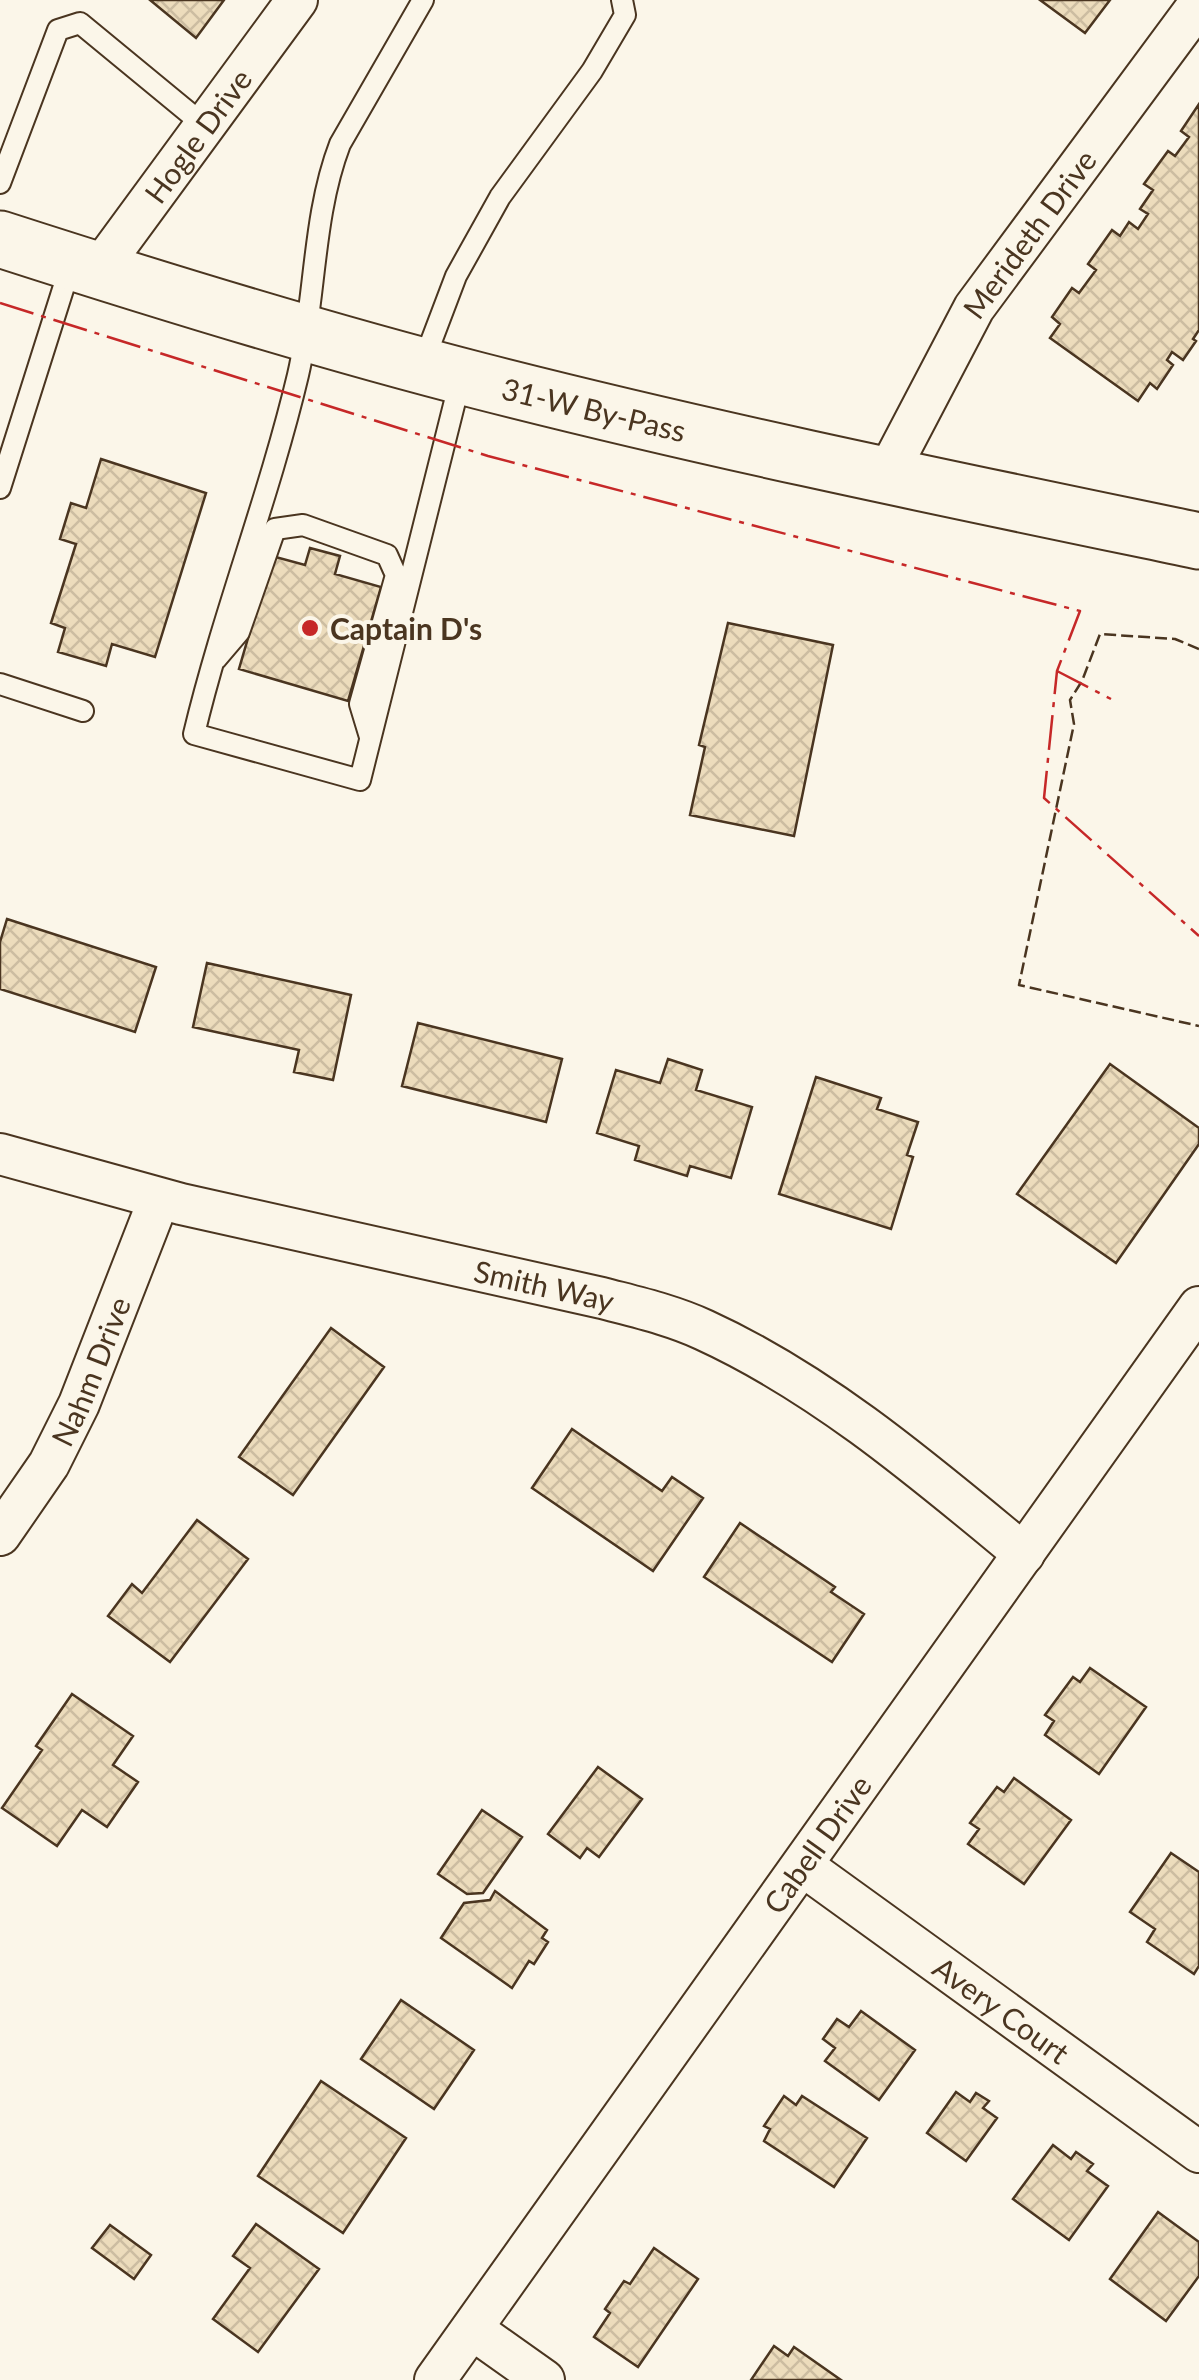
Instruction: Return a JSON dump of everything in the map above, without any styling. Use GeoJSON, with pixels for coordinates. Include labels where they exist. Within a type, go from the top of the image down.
{"type":"FeatureCollection","features":[{"type":"Feature","properties":{"kind":"main road","name":"31-W By-Pass"},"geometry":{"type":"LineString","coordinates":[[0,239],[442,370],[886,476],[1199,541]]}},
{"type":"Feature","properties":{"kind":"street","name":"Hogle Drive"},"geometry":{"type":"LineString","coordinates":[[85,266],[205,126],[297,0]]}},
{"type":"Feature","properties":{"kind":"street","name":"Merideth Drive"},"geometry":{"type":"LineString","coordinates":[[886,476],[974,308],[1199,4]]}},
{"type":"Feature","properties":{"kind":"street","name":"Smith Way"},"geometry":{"type":"LineString","coordinates":[[0,1154],[160,1199],[602,1298],[704,1330],[835,1407],[933,1478],[1024,1554]]}},
{"type":"Feature","properties":{"kind":"street","name":"Nahm Drive"},"geometry":{"type":"LineString","coordinates":[[0,1535],[48,1464],[78,1404],[160,1199]]}},
{"type":"Feature","properties":{"kind":"street","name":"Cabell Drive"},"geometry":{"type":"LineString","coordinates":[[435,2380],[1199,1307]]}},
{"type":"Feature","properties":{"kind":"street","name":"Avery Court"},"geometry":{"type":"LineString","coordinates":[[802,1866],[1199,2152]]}},
{"type":"Feature","properties":{"kind":"street"},"geometry":{"type":"LineString","coordinates":[[472,2329],[544,2380]]}},
{"type":"Feature","properties":{"kind":"lane"},"geometry":{"type":"LineString","coordinates":[[424,0],[333,162],[324,199],[306,331],[287,414],[211,664],[194,734],[360,780],[442,370],[456,276],[500,198],[600,57],[625,15],[622,0]]}},
{"type":"Feature","properties":{"kind":"lane"},"geometry":{"type":"LineString","coordinates":[[0,183],[58,30],[80,24],[205,126]]}},
{"type":"Feature","properties":{"kind":"lane"},"geometry":{"type":"LineString","coordinates":[[0,488],[85,266]]}},
{"type":"Feature","properties":{"kind":"lane"},"geometry":{"type":"LineString","coordinates":[[211,664],[239,632],[276,528],[303,525],[387,555],[396,574],[360,704],[370,738]]}},
{"type":"Feature","properties":{"kind":"lane"},"geometry":{"type":"LineString","coordinates":[[0,684],[83,711]]}},
{"type":"Feature","properties":{"kind":"building"},"geometry":{"type":"Polygon","coordinates":[[[150,0],[224,0],[196,38],[150,0]]]}},
{"type":"Feature","properties":{"kind":"building"},"geometry":{"type":"Polygon","coordinates":[[[1040,0],[1110,0],[1085,33],[1040,0]]]}},
{"type":"Feature","properties":{"kind":"building"},"geometry":{"type":"Polygon","coordinates":[[[1199,104],[1199,330],[1183,360],[1172,352],[1167,360],[1173,365],[1157,389],[1150,383],[1138,401],[1050,338],[1060,324],[1052,317],[1072,288],[1079,293],[1096,270],[1088,264],[1112,230],[1120,236],[1129,222],[1138,229],[1148,214],[1140,209],[1153,190],[1144,184],[1168,151],[1175,156],[1189,137],[1181,131],[1199,104]]]}},
{"type":"Feature","properties":{"kind":"building"},"geometry":{"type":"Polygon","coordinates":[[[101,459],[206,493],[155,657],[112,644],[106,666],[58,652],[65,628],[51,623],[76,544],[60,539],[71,503],[86,508],[101,459]]]}},
{"type":"Feature","properties":{"kind":"building","name":"Captain D's"},"geometry":{"type":"Polygon","coordinates":[[[310,548],[340,556],[335,574],[381,587],[348,701],[239,669],[272,556],[305,565],[310,548]]]}},
{"type":"Feature","properties":{"kind":"building"},"geometry":{"type":"Polygon","coordinates":[[[728,623],[833,645],[794,836],[690,815],[705,747],[699,745],[728,623]]]}},
{"type":"Feature","properties":{"kind":"building"},"geometry":{"type":"Polygon","coordinates":[[[7,919],[156,967],[135,1032],[0,989],[0,942],[7,919]]]}},
{"type":"Feature","properties":{"kind":"building"},"geometry":{"type":"Polygon","coordinates":[[[207,963],[351,995],[333,1080],[294,1072],[299,1050],[193,1027],[207,963]]]}},
{"type":"Feature","properties":{"kind":"building"},"geometry":{"type":"Polygon","coordinates":[[[418,1023],[562,1059],[546,1122],[402,1086],[418,1023]]]}},
{"type":"Feature","properties":{"kind":"building"},"geometry":{"type":"Polygon","coordinates":[[[668,1059],[702,1070],[696,1090],[752,1107],[731,1178],[690,1166],[687,1176],[635,1160],[639,1146],[597,1133],[616,1070],[660,1083],[668,1059]]]}},
{"type":"Feature","properties":{"kind":"building"},"geometry":{"type":"Polygon","coordinates":[[[1110,1064],[1199,1128],[1199,1144],[1116,1263],[1017,1194],[1110,1064]]]}},
{"type":"Feature","properties":{"kind":"building"},"geometry":{"type":"Polygon","coordinates":[[[816,1077],[881,1098],[877,1109],[918,1122],[907,1155],[913,1157],[891,1229],[779,1194],[816,1077]]]}},
{"type":"Feature","properties":{"kind":"building"},"geometry":{"type":"Polygon","coordinates":[[[331,1328],[384,1367],[293,1495],[239,1457],[331,1328]]]}},
{"type":"Feature","properties":{"kind":"building"},"geometry":{"type":"Polygon","coordinates":[[[572,1429],[662,1491],[672,1477],[703,1498],[653,1571],[532,1488],[572,1429]]]}},
{"type":"Feature","properties":{"kind":"building"},"geometry":{"type":"Polygon","coordinates":[[[197,1520],[248,1559],[170,1662],[108,1616],[132,1584],[142,1593],[197,1520]]]}},
{"type":"Feature","properties":{"kind":"building"},"geometry":{"type":"Polygon","coordinates":[[[740,1523],[835,1587],[831,1592],[864,1614],[832,1662],[704,1577],[740,1523]]]}},
{"type":"Feature","properties":{"kind":"building"},"geometry":{"type":"Polygon","coordinates":[[[1090,1668],[1146,1707],[1099,1774],[1045,1735],[1054,1721],[1045,1715],[1073,1677],[1080,1682],[1090,1668]]]}},
{"type":"Feature","properties":{"kind":"building"},"geometry":{"type":"Polygon","coordinates":[[[72,1694],[133,1736],[113,1765],[138,1782],[107,1827],[82,1810],[57,1846],[2,1808],[42,1750],[36,1746],[72,1694]]]}},
{"type":"Feature","properties":{"kind":"building"},"geometry":{"type":"Polygon","coordinates":[[[598,1767],[642,1799],[599,1857],[587,1848],[580,1858],[548,1834],[598,1767]]]}},
{"type":"Feature","properties":{"kind":"building"},"geometry":{"type":"Polygon","coordinates":[[[1014,1778],[1071,1820],[1024,1884],[968,1844],[979,1829],[970,1823],[997,1787],[1004,1792],[1014,1778]]]}},
{"type":"Feature","properties":{"kind":"building"},"geometry":{"type":"Polygon","coordinates":[[[482,1810],[522,1837],[483,1893],[467,1894],[438,1874],[482,1810]]]}},
{"type":"Feature","properties":{"kind":"building"},"geometry":{"type":"Polygon","coordinates":[[[1171,1853],[1199,1872],[1199,1966],[1194,1974],[1147,1942],[1155,1929],[1130,1912],[1171,1853]]]}},
{"type":"Feature","properties":{"kind":"building"},"geometry":{"type":"Polygon","coordinates":[[[495,1891],[547,1930],[542,1938],[548,1942],[534,1964],[529,1961],[512,1988],[441,1938],[464,1903],[490,1900],[495,1891]]]}},
{"type":"Feature","properties":{"kind":"building"},"geometry":{"type":"Polygon","coordinates":[[[401,2000],[474,2050],[434,2109],[361,2059],[401,2000]]]}},
{"type":"Feature","properties":{"kind":"building"},"geometry":{"type":"Polygon","coordinates":[[[861,2011],[915,2050],[879,2100],[825,2061],[835,2048],[823,2039],[837,2019],[849,2027],[861,2011]]]}},
{"type":"Feature","properties":{"kind":"building"},"geometry":{"type":"Polygon","coordinates":[[[321,2081],[406,2138],[343,2233],[258,2176],[321,2081]]]}},
{"type":"Feature","properties":{"kind":"building"},"geometry":{"type":"Polygon","coordinates":[[[956,2092],[970,2102],[976,2093],[989,2101],[983,2108],[997,2118],[966,2161],[927,2133],[956,2092]]]}},
{"type":"Feature","properties":{"kind":"building"},"geometry":{"type":"Polygon","coordinates":[[[784,2096],[796,2105],[802,2096],[867,2138],[834,2187],[764,2141],[770,2129],[764,2126],[784,2096]]]}},
{"type":"Feature","properties":{"kind":"building"},"geometry":{"type":"Polygon","coordinates":[[[1053,2145],[1071,2159],[1076,2152],[1093,2164],[1087,2171],[1108,2186],[1069,2240],[1013,2199],[1053,2145]]]}},
{"type":"Feature","properties":{"kind":"building"},"geometry":{"type":"Polygon","coordinates":[[[1158,2212],[1199,2242],[1199,2276],[1166,2321],[1110,2279],[1158,2212]]]}},
{"type":"Feature","properties":{"kind":"building"},"geometry":{"type":"Polygon","coordinates":[[[256,2224],[319,2269],[258,2352],[213,2319],[250,2268],[233,2256],[256,2224]]]}},
{"type":"Feature","properties":{"kind":"building"},"geometry":{"type":"Polygon","coordinates":[[[110,2225],[151,2255],[134,2279],[92,2248],[110,2225]]]}},
{"type":"Feature","properties":{"kind":"building"},"geometry":{"type":"Polygon","coordinates":[[[654,2248],[698,2279],[638,2367],[594,2337],[610,2313],[605,2309],[624,2281],[630,2284],[654,2248]]]}},
{"type":"Feature","properties":{"kind":"building"},"geometry":{"type":"Polygon","coordinates":[[[774,2346],[788,2356],[794,2347],[841,2380],[751,2380],[774,2346]]]}},
{"type":"Feature","properties":{"kind":"fence"},"geometry":{"type":"LineString","coordinates":[[1199,649],[1175,639],[1100,634],[1082,681],[1070,700],[1074,724],[1019,985],[1199,1026]]}},
{"type":"Feature","properties":{"kind":"power"},"geometry":{"type":"LineString","coordinates":[[0,303],[488,456],[1080,611],[1057,671],[1044,798],[1199,936]]}},
{"type":"Feature","properties":{"kind":"power"},"geometry":{"type":"LineString","coordinates":[[1057,671],[1111,699]]}},
{"type":"Feature","properties":{"kind":"place","name":"Captain D's"},"geometry":{"type":"Point","coordinates":[310,628]}}]}
